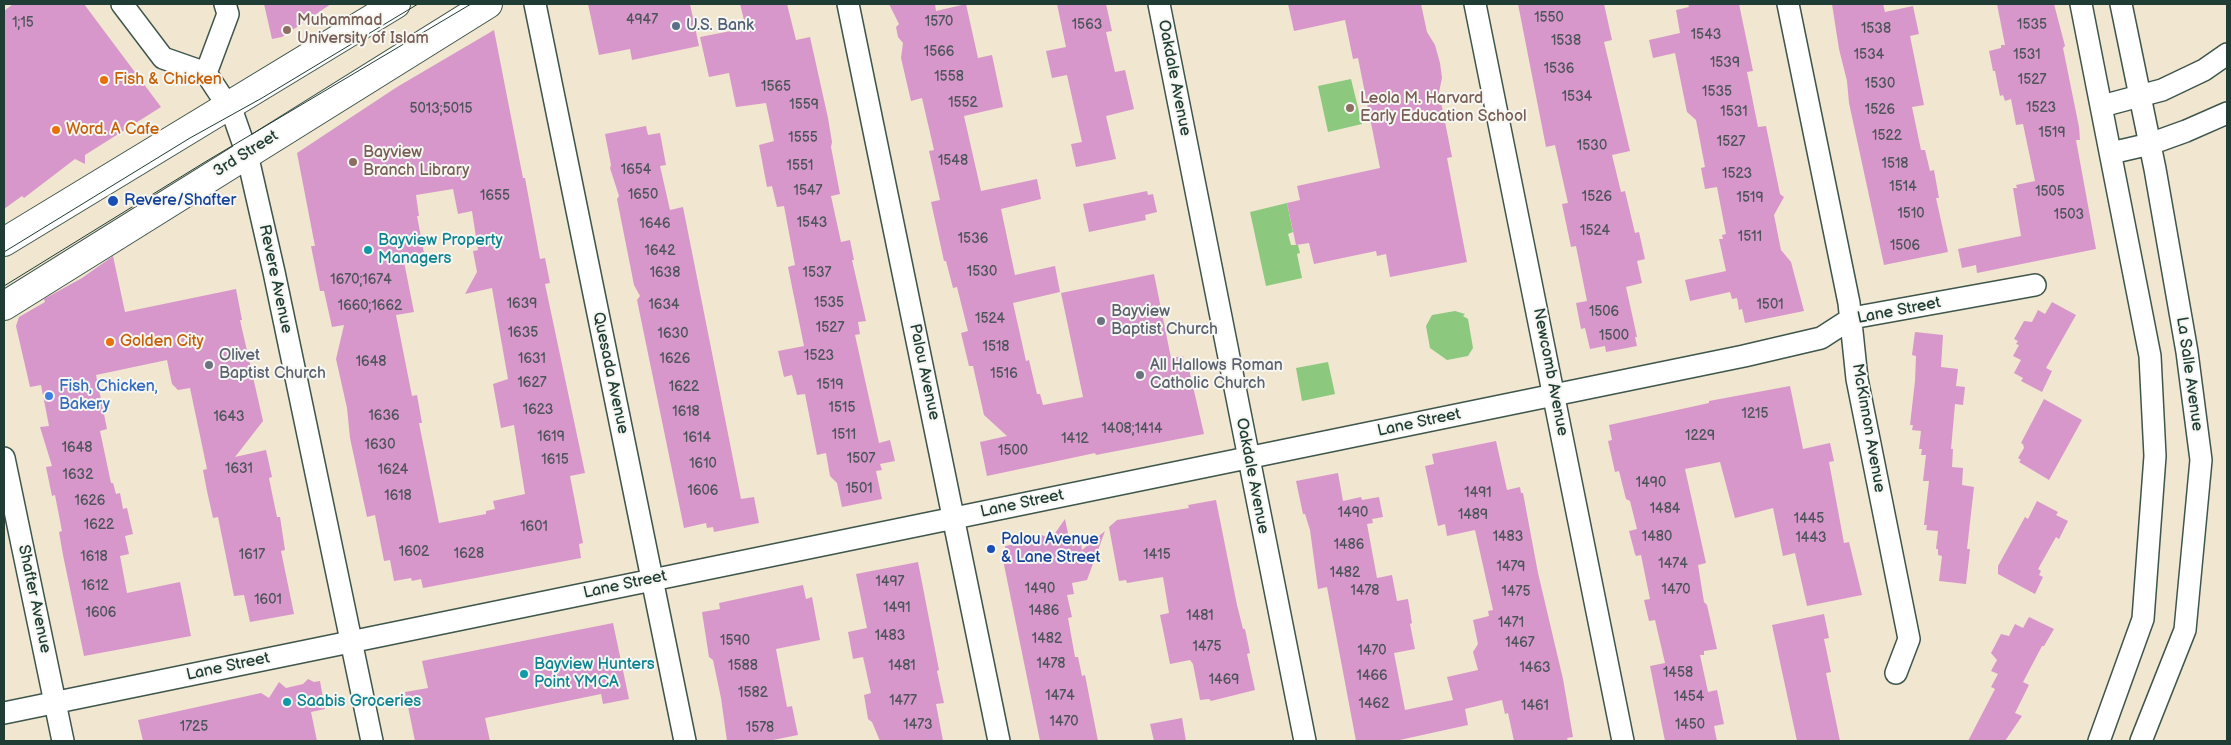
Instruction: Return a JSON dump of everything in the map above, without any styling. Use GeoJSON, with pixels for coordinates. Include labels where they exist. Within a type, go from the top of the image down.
{"type":"FeatureCollection","features":[{"type":"Feature","properties":{"kind":"main road"},"geometry":{"type":"LineString","coordinates":[[4,242],[396,4]]}},
{"type":"Feature","properties":{"kind":"main road","name":"3rd Street"},"geometry":{"type":"LineString","coordinates":[[4,306],[488,4]]}},
{"type":"Feature","properties":{"kind":"street"},"geometry":{"type":"LineString","coordinates":[[122,4],[163,58],[206,73],[228,14],[226,4]]}},
{"type":"Feature","properties":{"kind":"street","name":"Quesada Avenue"},"geometry":{"type":"LineString","coordinates":[[535,4],[685,741]]}},
{"type":"Feature","properties":{"kind":"street","name":"Palou Avenue"},"geometry":{"type":"LineString","coordinates":[[848,4],[999,741]]}},
{"type":"Feature","properties":{"kind":"street","name":"Oakdale Avenue"},"geometry":{"type":"LineString","coordinates":[[1159,4],[1305,741]]}},
{"type":"Feature","properties":{"kind":"street","name":"Newcomb Avenue"},"geometry":{"type":"LineString","coordinates":[[1475,4],[1623,741]]}},
{"type":"Feature","properties":{"kind":"street","name":"McKinnon Avenue"},"geometry":{"type":"LineString","coordinates":[[1788,4],[1852,318],[1856,379],[1909,639],[1896,673]]}},
{"type":"Feature","properties":{"kind":"street"},"geometry":{"type":"LineString","coordinates":[[2081,4],[2150,356],[2155,456],[2143,618],[2099,741]]}},
{"type":"Feature","properties":{"kind":"street","name":"La Salle Avenue"},"geometry":{"type":"LineString","coordinates":[[2121,4],[2150,144],[2187,352],[2201,460],[2185,630],[2141,741]]}},
{"type":"Feature","properties":{"kind":"street"},"geometry":{"type":"LineString","coordinates":[[2102,106],[2162,90],[2204,70],[2227,54]]}},
{"type":"Feature","properties":{"kind":"street","name":"Revere Avenue"},"geometry":{"type":"LineString","coordinates":[[206,73],[228,105],[247,154],[274,272],[372,741]]}},
{"type":"Feature","properties":{"kind":"street"},"geometry":{"type":"LineString","coordinates":[[2111,153],[2150,144],[2227,113]]}},
{"type":"Feature","properties":{"kind":"street","name":"Lane Street"},"geometry":{"type":"LineString","coordinates":[[4,713],[1554,395],[1821,338],[1852,318],[2035,285]]}},
{"type":"Feature","properties":{"kind":"street","name":"Shafter Avenue"},"geometry":{"type":"LineString","coordinates":[[4,458],[63,741]]}},
{"type":"Feature","properties":{"kind":"green space"},"geometry":{"type":"Polygon","coordinates":[[[1351,79],[1362,124],[1328,132],[1318,86],[1351,79]]]}},
{"type":"Feature","properties":{"kind":"green space"},"geometry":{"type":"Polygon","coordinates":[[[1287,203],[1293,232],[1288,234],[1291,245],[1298,245],[1300,253],[1297,254],[1302,278],[1266,286],[1250,212],[1287,203]]]}},
{"type":"Feature","properties":{"kind":"green space"},"geometry":{"type":"Polygon","coordinates":[[[1455,311],[1465,314],[1463,316],[1468,319],[1473,348],[1468,356],[1447,360],[1430,348],[1426,326],[1432,315],[1455,311]]]}},
{"type":"Feature","properties":{"kind":"green space"},"geometry":{"type":"Polygon","coordinates":[[[1328,362],[1335,394],[1302,401],[1296,368],[1328,362]]]}},
{"type":"Feature","properties":{"kind":"building"},"geometry":{"type":"Polygon","coordinates":[[[13,4],[84,4],[161,107],[85,155],[85,164],[75,159],[24,198],[22,196],[4,209],[4,11],[13,4]]]}},
{"type":"Feature","properties":{"kind":"building","name":"Muhammad University of Islam"},"geometry":{"type":"Polygon","coordinates":[[[264,4],[331,4],[282,37],[272,39],[264,4]]]}},
{"type":"Feature","properties":{"kind":"building"},"geometry":{"type":"Polygon","coordinates":[[[588,4],[690,4],[699,46],[632,60],[630,49],[599,55],[588,4]]]}},
{"type":"Feature","properties":{"kind":"building"},"geometry":{"type":"Polygon","coordinates":[[[740,4],[787,4],[796,40],[810,37],[828,118],[832,142],[831,147],[840,194],[831,196],[841,242],[850,240],[854,260],[852,260],[866,321],[858,322],[860,334],[855,335],[879,443],[890,440],[895,461],[880,464],[882,470],[876,471],[882,499],[842,507],[837,483],[830,476],[826,453],[817,455],[805,394],[797,395],[792,375],[784,377],[778,351],[804,346],[788,267],[795,265],[784,206],[777,207],[772,186],[767,187],[759,145],[774,141],[766,103],[736,107],[729,73],[709,77],[700,37],[746,28],[740,4]]]}},
{"type":"Feature","properties":{"kind":"building"},"geometry":{"type":"Polygon","coordinates":[[[889,4],[935,4],[936,11],[966,4],[978,58],[992,55],[1003,107],[964,116],[981,191],[1037,179],[1041,199],[1001,209],[1015,275],[1055,266],[1060,292],[1013,303],[1026,361],[1029,360],[1037,394],[1040,394],[1043,405],[1083,397],[1061,293],[1154,274],[1171,358],[1183,356],[1185,366],[1188,365],[1204,434],[1096,455],[1095,453],[987,476],[980,442],[1007,436],[984,415],[973,366],[969,366],[961,333],[968,331],[957,287],[953,288],[946,261],[944,261],[931,202],[940,200],[929,151],[934,150],[922,98],[911,101],[901,58],[903,43],[898,37],[896,27],[899,24],[889,4]]]}},
{"type":"Feature","properties":{"kind":"building"},"geometry":{"type":"Polygon","coordinates":[[[1057,4],[1106,4],[1112,31],[1106,32],[1115,72],[1125,70],[1134,109],[1106,116],[1116,159],[1076,167],[1071,144],[1082,142],[1067,75],[1052,78],[1046,51],[1066,47],[1057,4]]]}},
{"type":"Feature","properties":{"kind":"building","name":"Leola M. Harvard Early Education School"},"geometry":{"type":"Polygon","coordinates":[[[1288,4],[1421,4],[1427,32],[1435,45],[1440,63],[1442,78],[1439,92],[1452,157],[1447,158],[1467,262],[1390,277],[1386,254],[1377,256],[1376,251],[1314,264],[1309,243],[1296,245],[1287,203],[1300,200],[1297,186],[1380,168],[1358,58],[1353,59],[1345,20],[1294,31],[1288,4]]]}},
{"type":"Feature","properties":{"kind":"building"},"geometry":{"type":"Polygon","coordinates":[[[1518,4],[1604,4],[1612,40],[1604,42],[1630,151],[1612,155],[1621,192],[1625,191],[1635,233],[1639,232],[1645,259],[1637,261],[1642,283],[1626,287],[1637,337],[1635,337],[1637,346],[1606,352],[1605,346],[1590,349],[1585,328],[1581,329],[1576,303],[1587,301],[1576,246],[1571,247],[1562,204],[1568,203],[1555,145],[1546,147],[1518,4]]]}},
{"type":"Feature","properties":{"kind":"building"},"geometry":{"type":"Polygon","coordinates":[[[1688,4],[1739,4],[1753,71],[1747,72],[1758,127],[1766,126],[1780,194],[1784,197],[1774,215],[1781,250],[1791,262],[1804,311],[1745,323],[1742,309],[1739,310],[1737,298],[1732,299],[1730,292],[1690,301],[1685,280],[1726,271],[1719,239],[1723,239],[1722,235],[1726,234],[1717,187],[1705,189],[1701,168],[1705,167],[1696,120],[1687,112],[1675,53],[1653,58],[1649,40],[1680,33],[1676,10],[1689,7],[1688,4]]]}},
{"type":"Feature","properties":{"kind":"building"},"geometry":{"type":"Polygon","coordinates":[[[1832,4],[1883,4],[1885,12],[1913,6],[1919,34],[1910,36],[1924,105],[1912,107],[1921,150],[1925,150],[1930,171],[1934,170],[1939,198],[1936,198],[1948,252],[1884,265],[1849,103],[1847,81],[1839,49],[1832,4]]]}},
{"type":"Feature","properties":{"kind":"building"},"geometry":{"type":"Polygon","coordinates":[[[1997,4],[2054,4],[2065,46],[2063,48],[2079,127],[2080,140],[2076,140],[2096,249],[1977,273],[1976,265],[1962,268],[1958,249],[2021,236],[2013,188],[2017,188],[2016,185],[2035,181],[2023,124],[2016,125],[2011,99],[2005,101],[2003,95],[2000,96],[1995,71],[1993,71],[1989,51],[2005,45],[1997,4]]]}},
{"type":"Feature","properties":{"kind":"building"},"geometry":{"type":"Polygon","coordinates":[[[494,30],[540,259],[545,258],[550,283],[545,284],[585,473],[570,476],[583,543],[579,544],[581,558],[423,588],[421,579],[412,581],[411,578],[394,581],[390,560],[384,561],[375,515],[367,517],[336,359],[344,325],[332,327],[324,291],[320,291],[311,246],[315,246],[297,153],[397,87],[494,30]],[[453,189],[416,195],[419,216],[417,216],[424,253],[403,257],[414,312],[396,315],[412,396],[417,395],[422,423],[419,423],[439,523],[486,514],[486,511],[495,509],[493,501],[525,494],[514,425],[501,428],[493,384],[508,379],[492,288],[465,294],[477,272],[473,251],[478,250],[472,211],[458,214],[453,189]]]}},
{"type":"Feature","properties":{"kind":"building"},"geometry":{"type":"Polygon","coordinates":[[[646,126],[648,135],[660,133],[666,165],[660,166],[670,210],[683,207],[741,499],[754,497],[759,523],[714,532],[713,527],[707,528],[706,523],[684,528],[637,300],[640,296],[634,285],[617,199],[619,196],[610,168],[605,134],[646,126]]]}},
{"type":"Feature","properties":{"kind":"building"},"geometry":{"type":"Polygon","coordinates":[[[1147,191],[1148,195],[1153,194],[1157,212],[1145,215],[1146,220],[1089,232],[1083,204],[1147,191]]]}},
{"type":"Feature","properties":{"kind":"building"},"geometry":{"type":"Polygon","coordinates":[[[113,256],[125,312],[236,289],[242,320],[240,320],[263,421],[235,457],[266,450],[272,477],[269,478],[273,498],[277,517],[280,517],[285,550],[281,551],[294,614],[250,622],[244,595],[234,596],[218,517],[213,518],[207,491],[203,470],[207,469],[190,388],[178,390],[172,384],[167,360],[96,375],[107,429],[100,431],[111,483],[113,483],[116,494],[120,493],[123,509],[127,508],[133,534],[125,536],[129,554],[120,556],[127,593],[180,582],[191,636],[84,656],[63,555],[59,532],[62,531],[55,495],[52,496],[46,467],[52,466],[40,427],[49,426],[41,385],[30,387],[16,326],[19,317],[45,302],[44,299],[82,278],[113,256]]]}},
{"type":"Feature","properties":{"kind":"building"},"geometry":{"type":"Polygon","coordinates":[[[2052,302],[2076,315],[2046,368],[2052,371],[2042,392],[2021,381],[2023,378],[2014,373],[2021,360],[2013,356],[2019,345],[2016,344],[2018,341],[2014,339],[2024,321],[2032,322],[2038,310],[2045,314],[2052,302]]]}},
{"type":"Feature","properties":{"kind":"building"},"geometry":{"type":"Polygon","coordinates":[[[1915,332],[1943,335],[1941,367],[1958,369],[1956,386],[1965,387],[1963,405],[1955,404],[1951,449],[1953,449],[1952,467],[1963,468],[1962,485],[1974,487],[1967,549],[1970,549],[1966,584],[1939,581],[1942,556],[1938,555],[1938,549],[1936,549],[1938,531],[1926,530],[1927,525],[1924,525],[1929,481],[1923,481],[1926,455],[1921,455],[1922,449],[1919,449],[1921,431],[1912,430],[1913,425],[1910,425],[1915,381],[1916,356],[1912,355],[1915,332]]]}},
{"type":"Feature","properties":{"kind":"building"},"geometry":{"type":"Polygon","coordinates":[[[1790,386],[1803,449],[1830,443],[1834,461],[1829,462],[1844,543],[1849,542],[1862,595],[1807,606],[1795,553],[1783,556],[1773,508],[1735,518],[1720,462],[1685,469],[1706,563],[1698,565],[1704,602],[1707,605],[1717,649],[1704,651],[1704,655],[1700,655],[1708,692],[1717,690],[1724,724],[1714,726],[1717,741],[1665,741],[1650,666],[1665,663],[1655,620],[1649,621],[1644,600],[1650,599],[1641,555],[1636,556],[1635,554],[1629,531],[1637,529],[1630,501],[1626,499],[1619,471],[1615,472],[1608,441],[1612,440],[1609,425],[1709,403],[1709,401],[1790,386]]]}},
{"type":"Feature","properties":{"kind":"building"},"geometry":{"type":"Polygon","coordinates":[[[2044,399],[2082,420],[2049,480],[2019,462],[2021,460],[2018,458],[2024,448],[2021,443],[2044,399]]]}},
{"type":"Feature","properties":{"kind":"building"},"geometry":{"type":"Polygon","coordinates":[[[1496,441],[1507,490],[1520,487],[1521,493],[1523,493],[1538,573],[1563,679],[1573,737],[1567,738],[1568,741],[1514,741],[1508,713],[1505,714],[1502,700],[1465,709],[1468,725],[1395,741],[1356,741],[1327,587],[1318,589],[1310,530],[1305,514],[1303,514],[1296,481],[1338,473],[1343,501],[1361,497],[1362,500],[1379,497],[1383,517],[1372,519],[1373,523],[1367,524],[1377,578],[1392,575],[1397,601],[1408,599],[1412,623],[1410,624],[1415,649],[1394,653],[1405,710],[1453,700],[1447,677],[1478,670],[1473,652],[1478,644],[1473,620],[1489,616],[1488,611],[1493,610],[1475,530],[1447,536],[1445,524],[1438,526],[1425,466],[1434,464],[1432,454],[1496,441]]]}},
{"type":"Feature","properties":{"kind":"building"},"geometry":{"type":"Polygon","coordinates":[[[1216,500],[1237,605],[1250,653],[1247,654],[1255,690],[1211,701],[1209,699],[1200,700],[1193,664],[1190,660],[1170,664],[1160,615],[1169,613],[1163,577],[1127,583],[1126,580],[1119,581],[1109,527],[1117,520],[1189,508],[1188,505],[1216,500]]]}},
{"type":"Feature","properties":{"kind":"building"},"geometry":{"type":"Polygon","coordinates":[[[2037,501],[2058,512],[2056,515],[2068,521],[2059,539],[2056,537],[2038,569],[2041,571],[2039,575],[2043,577],[2035,594],[1998,574],[1998,566],[2025,517],[2028,519],[2037,501]]]}},
{"type":"Feature","properties":{"kind":"building"},"geometry":{"type":"Polygon","coordinates":[[[1065,519],[1069,538],[1080,536],[1082,550],[1105,531],[1087,580],[1072,583],[1074,594],[1067,595],[1072,617],[1068,618],[1075,657],[1078,657],[1082,676],[1085,675],[1098,741],[1040,741],[1002,555],[1006,555],[1005,546],[1026,542],[1025,539],[1042,535],[1051,539],[1065,519]]]}},
{"type":"Feature","properties":{"kind":"building"},"geometry":{"type":"Polygon","coordinates":[[[918,562],[944,703],[936,704],[943,741],[880,741],[872,722],[868,719],[864,695],[871,693],[863,657],[853,659],[848,632],[867,628],[856,574],[918,562]]]}},
{"type":"Feature","properties":{"kind":"building"},"geometry":{"type":"Polygon","coordinates":[[[803,585],[806,599],[812,597],[820,640],[776,649],[787,707],[792,706],[798,735],[768,741],[727,741],[721,698],[713,660],[709,657],[702,612],[720,609],[719,603],[803,585]]]}},
{"type":"Feature","properties":{"kind":"building"},"geometry":{"type":"Polygon","coordinates":[[[1824,614],[1829,638],[1824,639],[1831,672],[1826,673],[1840,741],[1797,741],[1772,625],[1824,614]]]}},
{"type":"Feature","properties":{"kind":"building"},"geometry":{"type":"Polygon","coordinates":[[[2029,617],[2054,629],[2044,646],[2042,646],[2023,682],[2029,685],[2015,713],[2022,716],[2005,741],[1968,741],[1995,689],[1991,687],[1998,674],[1991,671],[1997,660],[1991,653],[2001,634],[2009,636],[2015,624],[2023,628],[2029,617]]]}},
{"type":"Feature","properties":{"kind":"building","name":"Bayview Hunters Point YMCA"},"geometry":{"type":"Polygon","coordinates":[[[613,623],[629,699],[603,704],[601,694],[485,718],[490,741],[415,741],[405,692],[428,688],[422,661],[613,623]]]}},
{"type":"Feature","properties":{"kind":"building"},"geometry":{"type":"Polygon","coordinates":[[[308,679],[314,682],[320,681],[325,709],[311,712],[317,741],[143,741],[138,720],[261,693],[269,698],[279,682],[286,688],[303,684],[308,679]]]}},
{"type":"Feature","properties":{"kind":"building"},"geometry":{"type":"Polygon","coordinates":[[[1182,718],[1186,741],[1154,741],[1150,724],[1182,718]]]}},
{"type":"Feature","properties":{"kind":"tram line"},"geometry":{"type":"LineString","coordinates":[[4,252],[190,138],[262,98],[418,4]]}},
{"type":"Feature","properties":{"kind":"tram line"},"geometry":{"type":"LineString","coordinates":[[4,286],[205,162],[471,4]]}},
{"type":"Feature","properties":{"kind":"place","name":"U.S. Bank"},"geometry":{"type":"Point","coordinates":[676,26]}},
{"type":"Feature","properties":{"kind":"place","name":"Muhammad University of Islam"},"geometry":{"type":"Point","coordinates":[287,30]}},
{"type":"Feature","properties":{"kind":"place","name":"Fish & Chicken"},"geometry":{"type":"Point","coordinates":[104,80]}},
{"type":"Feature","properties":{"kind":"place","name":"Leola M. Harvard Early Education School"},"geometry":{"type":"Point","coordinates":[1350,108]}},
{"type":"Feature","properties":{"kind":"place","name":"Word. A Cafe"},"geometry":{"type":"Point","coordinates":[56,130]}},
{"type":"Feature","properties":{"kind":"place","name":"Bayview Branch Library"},"geometry":{"type":"Point","coordinates":[353,162]}},
{"type":"Feature","properties":{"kind":"place","name":"Revere/Shafter"},"geometry":{"type":"Point","coordinates":[113,201]}},
{"type":"Feature","properties":{"kind":"place","name":"Bayview Property Managers"},"geometry":{"type":"Point","coordinates":[368,250]}},
{"type":"Feature","properties":{"kind":"place","name":"Bayview Baptist Church"},"geometry":{"type":"Point","coordinates":[1101,321]}},
{"type":"Feature","properties":{"kind":"place","name":"Golden City"},"geometry":{"type":"Point","coordinates":[110,342]}},
{"type":"Feature","properties":{"kind":"place","name":"Olivet Baptist Church"},"geometry":{"type":"Point","coordinates":[209,365]}},
{"type":"Feature","properties":{"kind":"place","name":"All Hallows Roman Catholic Church"},"geometry":{"type":"Point","coordinates":[1140,375]}},
{"type":"Feature","properties":{"kind":"place","name":"Fish, Chicken, Bakery"},"geometry":{"type":"Point","coordinates":[49,396]}},
{"type":"Feature","properties":{"kind":"place","name":"Palou Avenue & Lane Street"},"geometry":{"type":"Point","coordinates":[991,549]}},
{"type":"Feature","properties":{"kind":"place","name":"Bayview Hunters Point YMCA"},"geometry":{"type":"Point","coordinates":[524,674]}},
{"type":"Feature","properties":{"kind":"place","name":"Saabis Groceries"},"geometry":{"type":"Point","coordinates":[287,702]}}]}
